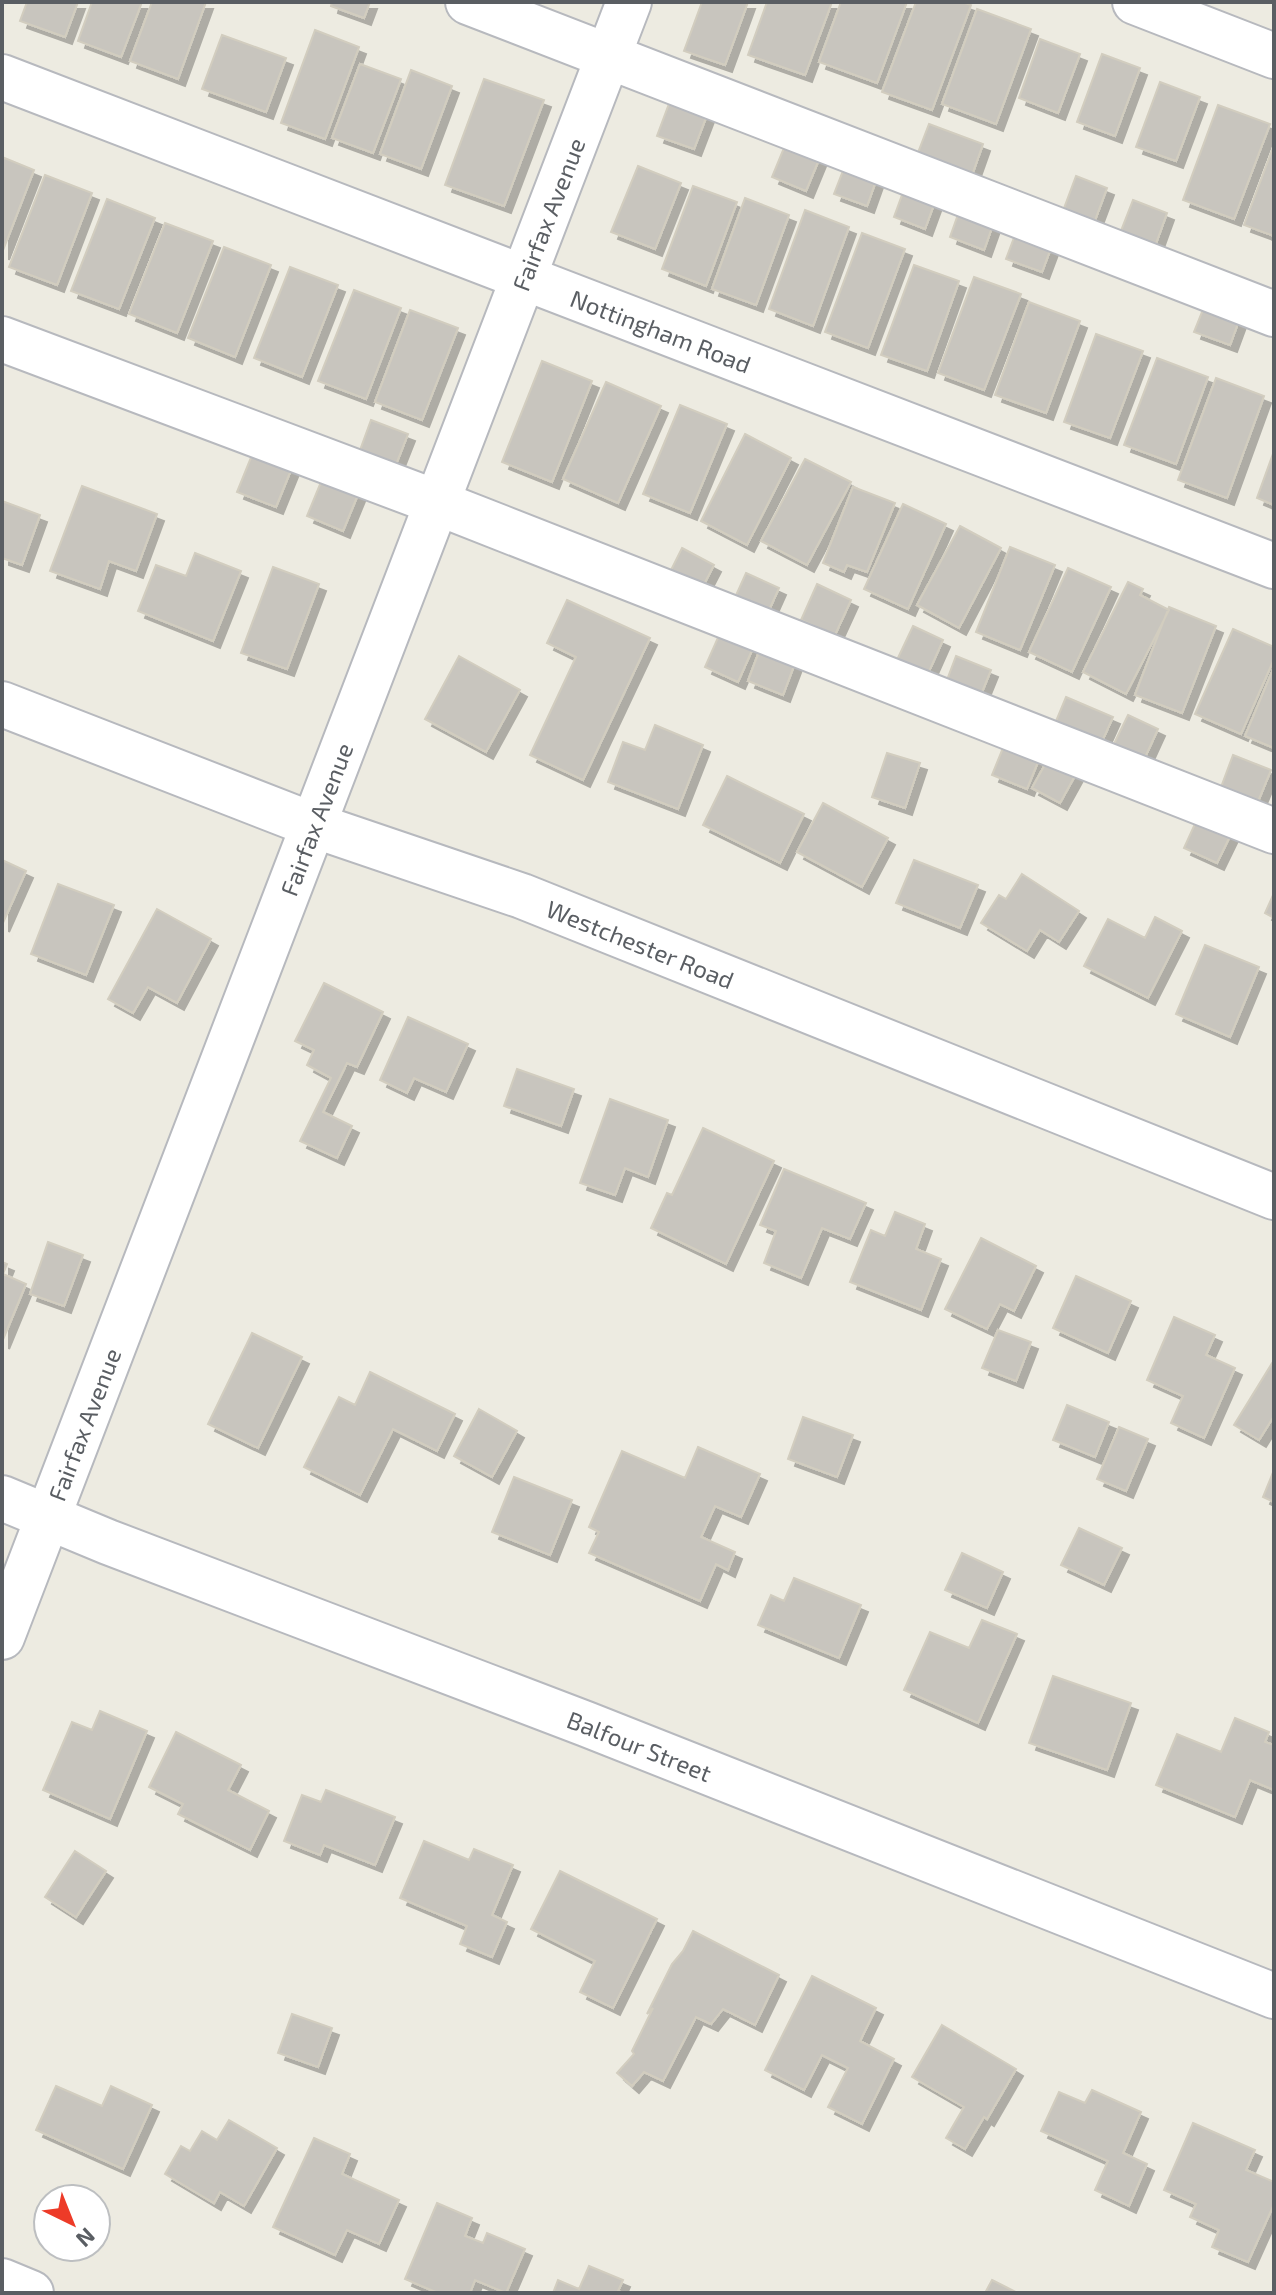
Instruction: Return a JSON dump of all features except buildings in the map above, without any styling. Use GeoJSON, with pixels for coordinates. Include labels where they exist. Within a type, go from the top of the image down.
{"type":"FeatureCollection","features":[{"type":"Feature","properties":{"kind":"street"},"geometry":{"type":"LineString","coordinates":[[468,2],[1274,314]]}},
{"type":"Feature","properties":{"kind":"street","name":"Fairfax Avenue"},"geometry":{"type":"LineString","coordinates":[[2,1637],[629,2]]}},
{"type":"Feature","properties":{"kind":"street"},"geometry":{"type":"LineString","coordinates":[[1135,2],[1274,56]]}},
{"type":"Feature","properties":{"kind":"street","name":"Nottingham Road"},"geometry":{"type":"LineString","coordinates":[[2,77],[1274,566]]}},
{"type":"Feature","properties":{"kind":"street"},"geometry":{"type":"LineString","coordinates":[[2,339],[438,503],[1274,831]]}},
{"type":"Feature","properties":{"kind":"street","name":"Westchester Road"},"geometry":{"type":"LineString","coordinates":[[2,704],[313,825],[522,896],[1274,1197]]}},
{"type":"Feature","properties":{"kind":"street","name":"Balfour Street"},"geometry":{"type":"LineString","coordinates":[[2,1498],[108,1542],[571,1718],[1274,1996]]}},
{"type":"Feature","properties":{"kind":"street"},"geometry":{"type":"LineString","coordinates":[[2,2281],[31,2293]]}}]}
